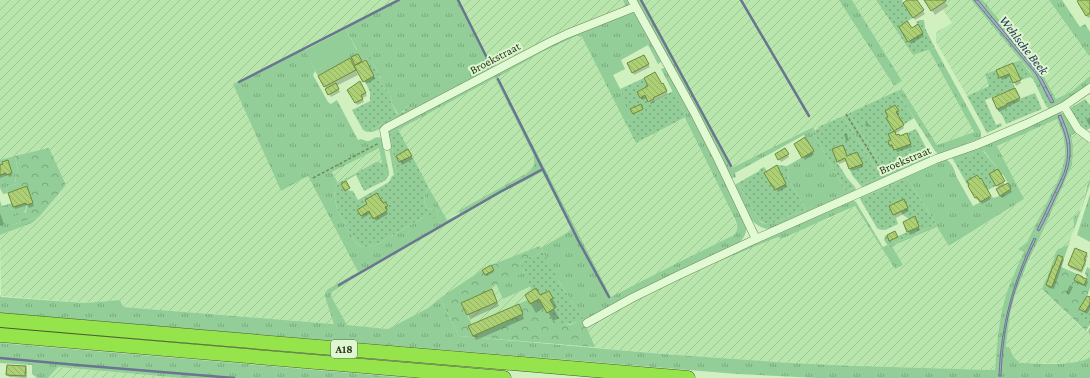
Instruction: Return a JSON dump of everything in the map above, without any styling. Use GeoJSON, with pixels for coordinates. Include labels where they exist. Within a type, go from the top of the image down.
{"type":"FeatureCollection","features":[{"type":"Feature","properties":{"kind":"highway","name":"A18"},"geometry":{"type":"LineString","coordinates":[[0,320],[688,378]]}},
{"type":"Feature","properties":{"kind":"highway","name":"A18"},"geometry":{"type":"LineString","coordinates":[[0,336],[504,378]]}},
{"type":"Feature","properties":{"kind":"street","name":"Broekstraat"},"geometry":{"type":"LineString","coordinates":[[386,143],[384,130],[390,126],[550,42],[633,3],[694,112],[756,239]]}},
{"type":"Feature","properties":{"kind":"street","name":"Broekstraat"},"geometry":{"type":"LineString","coordinates":[[587,323],[632,298],[679,275],[886,180],[1026,124],[1064,106],[1090,88]]}},
{"type":"Feature","properties":{"kind":"street"},"geometry":{"type":"LineString","coordinates":[[1064,106],[1078,129],[1090,138]]}},
{"type":"Feature","properties":{"kind":"path"},"geometry":{"type":"LineString","coordinates":[[846,114],[886,180]]}},
{"type":"Feature","properties":{"kind":"path"},"geometry":{"type":"LineString","coordinates":[[313,178],[386,143]]}},
{"type":"Feature","properties":{"kind":"green space"},"geometry":{"type":"Polygon","coordinates":[[[0,0],[395,0],[233,84],[281,191],[308,176],[358,272],[328,289],[325,297],[335,324],[123,307],[120,300],[85,303],[1,296],[0,235],[32,223],[40,216],[66,185],[49,149],[0,160],[0,0]]]}},
{"type":"Feature","properties":{"kind":"green space"},"geometry":{"type":"Polygon","coordinates":[[[395,0],[459,0],[488,58],[494,66],[497,66],[585,22],[624,8],[625,5],[623,0],[629,0],[627,8],[546,42],[388,126],[372,132],[367,132],[412,110],[409,105],[404,108],[405,110],[398,114],[390,100],[392,99],[387,89],[385,90],[379,80],[381,78],[370,58],[362,61],[358,54],[352,57],[355,65],[350,59],[318,76],[315,71],[313,75],[328,102],[331,104],[337,100],[358,140],[361,139],[367,141],[377,137],[382,138],[389,172],[386,180],[379,148],[332,172],[338,183],[335,189],[335,200],[338,211],[356,243],[362,247],[376,245],[424,217],[438,217],[437,211],[427,208],[425,202],[424,198],[429,188],[447,220],[459,214],[460,210],[529,172],[534,164],[533,154],[495,78],[390,134],[397,174],[394,176],[387,137],[388,131],[559,40],[626,12],[630,12],[637,14],[662,59],[658,64],[648,45],[621,60],[625,69],[613,75],[635,117],[625,122],[582,37],[577,36],[542,52],[498,77],[611,297],[734,235],[737,230],[735,218],[661,69],[667,69],[703,134],[746,225],[745,233],[740,242],[641,290],[584,321],[552,270],[541,248],[572,230],[542,172],[501,193],[360,274],[332,292],[331,296],[347,325],[388,329],[428,308],[440,298],[459,336],[663,354],[856,366],[995,370],[1002,309],[1008,289],[1024,252],[1018,249],[1027,242],[1058,180],[1063,166],[1065,147],[1063,135],[1057,119],[997,146],[1024,199],[949,246],[937,227],[892,246],[903,265],[895,269],[855,206],[781,239],[778,237],[720,261],[716,261],[852,199],[856,202],[883,247],[888,246],[936,224],[907,178],[860,199],[860,196],[945,159],[955,171],[956,176],[973,206],[992,196],[993,198],[1000,196],[1011,189],[1003,174],[1001,175],[984,151],[954,161],[952,158],[953,156],[1006,136],[1060,112],[1066,114],[1080,132],[1071,135],[1073,145],[1072,165],[1028,262],[1015,295],[1010,314],[1006,347],[1009,347],[1012,354],[1020,363],[1066,363],[1084,360],[1090,357],[1090,378],[818,378],[737,374],[0,313],[0,295],[1,297],[85,303],[120,300],[123,307],[334,324],[325,293],[328,289],[358,272],[308,176],[281,191],[233,84],[395,0]],[[346,29],[305,49],[315,71],[357,50],[346,29]]]}},
{"type":"Feature","properties":{"kind":"green space"},"geometry":{"type":"Polygon","coordinates":[[[459,0],[623,0],[625,5],[624,8],[497,66],[494,66],[488,58],[459,0]]]}},
{"type":"Feature","properties":{"kind":"green space"},"geometry":{"type":"Polygon","coordinates":[[[636,0],[641,0],[732,168],[813,127],[814,129],[812,131],[846,191],[855,187],[856,191],[769,229],[762,228],[756,224],[747,213],[735,186],[736,184],[738,183],[762,223],[771,224],[806,209],[789,181],[787,166],[813,151],[804,135],[735,173],[736,177],[731,178],[636,0]]]}},
{"type":"Feature","properties":{"kind":"green space"},"geometry":{"type":"Polygon","coordinates":[[[641,0],[839,0],[894,86],[902,81],[852,0],[876,0],[913,55],[929,50],[974,132],[937,145],[902,89],[814,129],[812,127],[732,168],[641,0]]]}},
{"type":"Feature","properties":{"kind":"green space"},"geometry":{"type":"Polygon","coordinates":[[[839,0],[852,0],[902,81],[894,86],[839,0]]]}},
{"type":"Feature","properties":{"kind":"green space"},"geometry":{"type":"Polygon","coordinates":[[[876,0],[903,0],[902,1],[913,18],[908,21],[912,28],[917,24],[916,22],[924,20],[925,28],[935,48],[913,55],[876,0]]]}},
{"type":"Feature","properties":{"kind":"green space"},"geometry":{"type":"Polygon","coordinates":[[[946,0],[971,0],[1020,60],[985,74],[989,86],[967,96],[936,42],[936,34],[938,31],[952,23],[943,10],[947,4],[946,0]]]}},
{"type":"Feature","properties":{"kind":"green space"},"geometry":{"type":"Polygon","coordinates":[[[971,0],[983,0],[1037,66],[1056,99],[1072,91],[1090,76],[1090,83],[1065,101],[1049,109],[1046,106],[1048,105],[1031,73],[971,0]]]}},
{"type":"Feature","properties":{"kind":"green space"},"geometry":{"type":"Polygon","coordinates":[[[983,0],[1049,0],[1089,56],[1090,55],[1090,76],[1072,91],[1056,99],[1037,66],[983,0]]]}},
{"type":"Feature","properties":{"kind":"green space"},"geometry":{"type":"Polygon","coordinates":[[[1049,0],[1062,0],[1080,27],[1085,24],[1090,32],[1089,56],[1049,0]]]}},
{"type":"Feature","properties":{"kind":"green space"},"geometry":{"type":"Polygon","coordinates":[[[346,29],[357,51],[315,71],[305,50],[346,29]]]}},
{"type":"Feature","properties":{"kind":"green space"},"geometry":{"type":"Polygon","coordinates":[[[578,36],[582,37],[636,143],[685,118],[732,213],[738,229],[737,233],[734,235],[611,298],[498,76],[542,52],[578,36]]]}},
{"type":"Feature","properties":{"kind":"green space"},"geometry":{"type":"Polygon","coordinates":[[[935,48],[981,132],[981,138],[938,154],[897,91],[902,89],[937,145],[974,132],[929,50],[935,48]]]}},
{"type":"Feature","properties":{"kind":"green space"},"geometry":{"type":"Polygon","coordinates":[[[370,57],[381,79],[379,80],[385,90],[387,89],[392,99],[390,100],[397,114],[405,111],[404,108],[409,105],[412,110],[367,132],[363,130],[352,110],[370,101],[370,92],[365,81],[374,76],[366,60],[370,57]]]}},
{"type":"Feature","properties":{"kind":"green space"},"geometry":{"type":"Polygon","coordinates":[[[1020,60],[1035,79],[1048,105],[1046,106],[1033,79],[1030,77],[1021,80],[1013,63],[1020,60]]]}},
{"type":"Feature","properties":{"kind":"green space"},"geometry":{"type":"Polygon","coordinates":[[[996,70],[999,78],[1009,74],[1015,88],[985,100],[996,125],[1001,123],[1002,126],[987,133],[967,96],[989,86],[985,74],[996,70]]]}},
{"type":"Feature","properties":{"kind":"green space"},"geometry":{"type":"Polygon","coordinates":[[[495,78],[533,154],[534,165],[532,170],[529,172],[446,220],[398,129],[495,78]]]}},
{"type":"Feature","properties":{"kind":"green space"},"geometry":{"type":"Polygon","coordinates":[[[644,78],[648,86],[637,92],[640,98],[645,95],[649,103],[673,91],[686,117],[636,143],[625,122],[634,117],[633,114],[643,108],[640,104],[630,109],[620,89],[644,78]]]}},
{"type":"Feature","properties":{"kind":"green space"},"geometry":{"type":"Polygon","coordinates":[[[897,91],[914,118],[894,131],[897,137],[916,129],[929,153],[886,172],[849,113],[897,91]]]}},
{"type":"Feature","properties":{"kind":"green space"},"geometry":{"type":"Polygon","coordinates":[[[1035,93],[1042,109],[1006,124],[1002,115],[997,109],[1035,93]]]}},
{"type":"Feature","properties":{"kind":"green space"},"geometry":{"type":"Polygon","coordinates":[[[1085,99],[1090,105],[1090,128],[1085,131],[1069,109],[1085,99]]]}},
{"type":"Feature","properties":{"kind":"green space"},"geometry":{"type":"Polygon","coordinates":[[[849,113],[886,172],[929,153],[930,158],[863,188],[861,186],[881,176],[843,116],[849,113]]]}},
{"type":"Feature","properties":{"kind":"green space"},"geometry":{"type":"Polygon","coordinates":[[[843,116],[881,176],[861,186],[852,175],[845,158],[837,162],[847,178],[855,187],[846,191],[812,131],[814,129],[816,132],[819,130],[818,127],[843,116]]]}},
{"type":"Feature","properties":{"kind":"green space"},"geometry":{"type":"Polygon","coordinates":[[[1057,119],[1063,135],[1065,147],[1063,166],[1058,180],[1027,242],[1018,249],[1024,251],[1008,291],[1001,318],[995,370],[791,363],[663,354],[473,336],[440,298],[428,308],[388,329],[347,325],[331,296],[332,292],[360,274],[501,193],[542,172],[572,230],[568,233],[607,306],[646,293],[716,261],[720,261],[778,237],[828,219],[855,206],[895,269],[903,265],[892,246],[937,227],[950,246],[1024,199],[997,146],[1057,119]]]}},
{"type":"Feature","properties":{"kind":"green space"},"geometry":{"type":"Polygon","coordinates":[[[398,129],[429,188],[424,200],[427,208],[437,211],[438,217],[424,217],[376,245],[362,247],[356,243],[338,211],[335,200],[335,189],[338,183],[376,162],[383,163],[386,180],[364,191],[356,175],[341,184],[344,190],[353,191],[358,200],[389,182],[392,176],[397,174],[390,134],[398,129]]]}},
{"type":"Feature","properties":{"kind":"green space"},"geometry":{"type":"Polygon","coordinates":[[[1080,132],[1090,140],[1090,179],[1079,212],[1073,218],[1075,225],[1068,245],[1058,249],[1042,289],[1083,329],[1090,333],[1090,357],[1086,360],[1073,363],[1020,363],[1015,360],[1009,348],[1006,347],[1010,314],[1015,295],[1042,233],[1073,145],[1071,135],[1080,132]]]}},
{"type":"Feature","properties":{"kind":"green space"},"geometry":{"type":"Polygon","coordinates":[[[379,147],[383,163],[376,162],[338,183],[332,172],[379,147]]]}},
{"type":"Feature","properties":{"kind":"green space"},"geometry":{"type":"Polygon","coordinates":[[[49,148],[66,185],[40,216],[12,225],[10,218],[26,212],[27,205],[33,203],[27,186],[8,193],[6,187],[16,184],[15,175],[18,171],[15,156],[49,148]]]}},
{"type":"Feature","properties":{"kind":"green space"},"geometry":{"type":"Polygon","coordinates":[[[983,151],[998,169],[989,174],[996,186],[988,190],[977,175],[967,181],[968,186],[954,161],[983,151]]]}},
{"type":"Feature","properties":{"kind":"green space"},"geometry":{"type":"Polygon","coordinates":[[[15,156],[18,171],[15,175],[16,184],[6,187],[8,193],[3,194],[0,188],[0,160],[15,156]]]}},
{"type":"Feature","properties":{"kind":"green space"},"geometry":{"type":"Polygon","coordinates":[[[777,165],[787,166],[789,181],[806,209],[768,224],[759,220],[738,183],[764,167],[767,171],[777,165]]]}},
{"type":"Feature","properties":{"kind":"green space"},"geometry":{"type":"Polygon","coordinates":[[[907,178],[936,224],[888,246],[884,240],[885,236],[887,235],[889,240],[919,227],[915,217],[909,219],[901,212],[895,215],[898,224],[882,230],[877,228],[860,199],[907,178]]]}},
{"type":"Feature","properties":{"kind":"green space"},"geometry":{"type":"Polygon","coordinates":[[[1090,179],[1090,184],[1083,204],[1087,187],[1090,179]]]}},
{"type":"Feature","properties":{"kind":"green space"},"geometry":{"type":"Polygon","coordinates":[[[1090,194],[1090,242],[1077,235],[1090,194]]]}},
{"type":"Feature","properties":{"kind":"green space"},"geometry":{"type":"Polygon","coordinates":[[[0,201],[2,206],[12,203],[13,207],[26,203],[26,210],[12,225],[40,216],[32,223],[0,235],[0,201]]]}},
{"type":"Feature","properties":{"kind":"green space"},"geometry":{"type":"Polygon","coordinates":[[[1081,208],[1072,234],[1074,228],[1073,218],[1081,208]]]}},
{"type":"Feature","properties":{"kind":"green space"},"geometry":{"type":"Polygon","coordinates":[[[1071,238],[1061,267],[1059,266],[1063,257],[1058,255],[1048,281],[1045,281],[1056,252],[1058,249],[1068,245],[1071,238]]]}},
{"type":"Feature","properties":{"kind":"green space"},"geometry":{"type":"Polygon","coordinates":[[[540,246],[543,252],[520,262],[524,272],[461,303],[472,325],[468,327],[473,336],[522,314],[519,304],[527,300],[530,304],[539,299],[551,324],[570,325],[583,319],[595,347],[459,336],[440,298],[482,270],[485,275],[494,270],[491,265],[540,246]]]}},
{"type":"Feature","properties":{"kind":"green space"},"geometry":{"type":"Polygon","coordinates":[[[543,252],[561,285],[583,319],[567,324],[551,324],[547,313],[555,308],[550,300],[553,297],[549,291],[540,295],[532,291],[520,262],[543,252]]]}},
{"type":"Feature","properties":{"kind":"green space"},"geometry":{"type":"Polygon","coordinates":[[[1059,266],[1077,274],[1074,280],[1084,284],[1087,279],[1085,273],[1087,267],[1090,269],[1090,288],[1076,314],[1088,327],[1086,331],[1042,289],[1045,281],[1048,281],[1046,285],[1052,287],[1059,266]]]}},
{"type":"Feature","properties":{"kind":"green space"},"geometry":{"type":"Polygon","coordinates":[[[524,272],[531,286],[503,299],[496,284],[524,272]]]}},
{"type":"Feature","properties":{"kind":"green space"},"geometry":{"type":"Polygon","coordinates":[[[1090,304],[1090,325],[1088,327],[1075,314],[1079,309],[1085,312],[1090,304]]]}},
{"type":"Feature","properties":{"kind":"green space"},"geometry":{"type":"Polygon","coordinates":[[[0,343],[410,378],[181,378],[58,367],[48,378],[37,378],[32,374],[32,365],[0,363],[0,343]]]}},
{"type":"Feature","properties":{"kind":"green space"},"geometry":{"type":"Polygon","coordinates":[[[58,367],[89,370],[181,378],[48,378],[58,367]]]}},
{"type":"Feature","properties":{"kind":"water"},"geometry":{"type":"Polygon","coordinates":[[[974,0],[978,0],[1033,67],[1042,79],[1054,102],[1051,103],[1036,74],[974,0]]]}},
{"type":"Feature","properties":{"kind":"water"},"geometry":{"type":"Polygon","coordinates":[[[1061,115],[1069,139],[1070,155],[1068,168],[1064,180],[1039,231],[1037,230],[1064,173],[1066,165],[1068,151],[1066,137],[1058,116],[1061,115]]]}},
{"type":"Feature","properties":{"kind":"water"},"geometry":{"type":"Polygon","coordinates":[[[1034,238],[1036,239],[1015,289],[1004,339],[1001,376],[999,376],[1002,339],[1009,305],[1020,271],[1034,238]]]}},
{"type":"Feature","properties":{"kind":"building"},"geometry":{"type":"Polygon","coordinates":[[[907,0],[917,0],[924,10],[913,18],[903,3],[907,0]]]}},
{"type":"Feature","properties":{"kind":"building"},"geometry":{"type":"Polygon","coordinates":[[[924,0],[946,0],[946,1],[931,11],[924,0]]]}},
{"type":"Feature","properties":{"kind":"building"},"geometry":{"type":"Polygon","coordinates":[[[1090,0],[1090,13],[1086,16],[1077,1],[1090,0]]]}},
{"type":"Feature","properties":{"kind":"building"},"geometry":{"type":"Polygon","coordinates":[[[907,21],[912,28],[918,24],[923,33],[908,42],[899,27],[907,21]]]}},
{"type":"Feature","properties":{"kind":"building"},"geometry":{"type":"Polygon","coordinates":[[[358,54],[362,61],[355,65],[351,57],[358,54]]]}},
{"type":"Feature","properties":{"kind":"building"},"geometry":{"type":"Polygon","coordinates":[[[644,55],[649,64],[632,73],[627,63],[644,55]]]}},
{"type":"Feature","properties":{"kind":"building"},"geometry":{"type":"Polygon","coordinates":[[[350,58],[356,70],[324,87],[318,76],[350,58]]]}},
{"type":"Feature","properties":{"kind":"building"},"geometry":{"type":"Polygon","coordinates":[[[366,60],[374,76],[363,82],[354,66],[366,60]]]}},
{"type":"Feature","properties":{"kind":"building"},"geometry":{"type":"Polygon","coordinates":[[[1013,63],[1021,80],[1013,83],[1009,74],[999,78],[996,70],[1013,63]]]}},
{"type":"Feature","properties":{"kind":"building"},"geometry":{"type":"Polygon","coordinates":[[[655,72],[667,91],[648,102],[645,95],[640,98],[637,92],[648,86],[644,78],[655,72]]]}},
{"type":"Feature","properties":{"kind":"building"},"geometry":{"type":"Polygon","coordinates":[[[360,81],[366,93],[361,95],[363,99],[355,103],[347,90],[360,81]]]}},
{"type":"Feature","properties":{"kind":"building"},"geometry":{"type":"Polygon","coordinates":[[[336,83],[339,89],[328,95],[325,89],[336,83]]]}},
{"type":"Feature","properties":{"kind":"building"},"geometry":{"type":"Polygon","coordinates":[[[1015,88],[1020,98],[997,109],[992,98],[1015,88]]]}},
{"type":"Feature","properties":{"kind":"building"},"geometry":{"type":"Polygon","coordinates":[[[641,104],[643,109],[633,114],[630,109],[641,104]]]}},
{"type":"Feature","properties":{"kind":"building"},"geometry":{"type":"Polygon","coordinates":[[[895,105],[899,111],[896,112],[904,125],[894,131],[886,118],[888,117],[885,111],[895,105]]]}},
{"type":"Feature","properties":{"kind":"building"},"geometry":{"type":"Polygon","coordinates":[[[895,131],[896,135],[899,134],[900,136],[907,133],[911,144],[894,150],[892,145],[889,145],[888,141],[891,140],[888,134],[895,131]]]}},
{"type":"Feature","properties":{"kind":"building"},"geometry":{"type":"Polygon","coordinates":[[[805,137],[814,151],[802,158],[794,144],[805,137]]]}},
{"type":"Feature","properties":{"kind":"building"},"geometry":{"type":"Polygon","coordinates":[[[843,145],[847,156],[857,152],[863,164],[849,169],[845,158],[837,162],[832,149],[843,145]]]}},
{"type":"Feature","properties":{"kind":"building"},"geometry":{"type":"Polygon","coordinates":[[[785,148],[789,154],[778,160],[775,154],[785,148]]]}},
{"type":"Feature","properties":{"kind":"building"},"geometry":{"type":"Polygon","coordinates":[[[408,149],[412,156],[399,162],[396,156],[408,149]]]}},
{"type":"Feature","properties":{"kind":"building"},"geometry":{"type":"Polygon","coordinates":[[[8,160],[12,173],[0,175],[0,165],[3,164],[2,162],[8,160]]]}},
{"type":"Feature","properties":{"kind":"building"},"geometry":{"type":"Polygon","coordinates":[[[777,165],[786,184],[775,190],[764,173],[777,165]]]}},
{"type":"Feature","properties":{"kind":"building"},"geometry":{"type":"Polygon","coordinates":[[[998,169],[1005,181],[996,186],[989,174],[998,169]]]}},
{"type":"Feature","properties":{"kind":"building"},"geometry":{"type":"Polygon","coordinates":[[[977,175],[980,179],[981,178],[991,196],[980,202],[977,197],[975,198],[968,186],[967,181],[977,175]]]}},
{"type":"Feature","properties":{"kind":"building"},"geometry":{"type":"Polygon","coordinates":[[[346,181],[350,188],[345,191],[341,184],[346,181]]]}},
{"type":"Feature","properties":{"kind":"building"},"geometry":{"type":"Polygon","coordinates":[[[1008,183],[1011,189],[1000,196],[996,189],[1008,183]]]}},
{"type":"Feature","properties":{"kind":"building"},"geometry":{"type":"Polygon","coordinates":[[[27,186],[33,203],[27,205],[26,203],[13,207],[8,193],[27,186]]]}},
{"type":"Feature","properties":{"kind":"building"},"geometry":{"type":"Polygon","coordinates":[[[377,193],[383,203],[385,202],[388,206],[385,207],[387,211],[373,219],[369,211],[361,216],[357,210],[367,204],[365,200],[377,193]]]}},
{"type":"Feature","properties":{"kind":"building"},"geometry":{"type":"Polygon","coordinates":[[[904,199],[908,208],[893,215],[889,206],[904,199]]]}},
{"type":"Feature","properties":{"kind":"building"},"geometry":{"type":"Polygon","coordinates":[[[915,216],[919,227],[907,232],[903,222],[915,216]]]}},
{"type":"Feature","properties":{"kind":"building"},"geometry":{"type":"Polygon","coordinates":[[[895,231],[898,237],[889,241],[887,235],[895,231]]]}},
{"type":"Feature","properties":{"kind":"building"},"geometry":{"type":"Polygon","coordinates":[[[1075,248],[1087,253],[1084,260],[1086,260],[1081,271],[1068,265],[1075,248]]]}},
{"type":"Feature","properties":{"kind":"building"},"geometry":{"type":"Polygon","coordinates":[[[1058,255],[1063,257],[1052,287],[1046,285],[1058,255]]]}},
{"type":"Feature","properties":{"kind":"building"},"geometry":{"type":"Polygon","coordinates":[[[491,265],[494,270],[485,275],[482,270],[491,265]]]}},
{"type":"Feature","properties":{"kind":"building"},"geometry":{"type":"Polygon","coordinates":[[[1077,274],[1087,279],[1084,285],[1074,280],[1077,274]]]}},
{"type":"Feature","properties":{"kind":"building"},"geometry":{"type":"Polygon","coordinates":[[[536,288],[540,295],[549,291],[553,298],[550,300],[555,308],[547,313],[539,299],[530,304],[525,295],[536,288]]]}},
{"type":"Feature","properties":{"kind":"building"},"geometry":{"type":"Polygon","coordinates":[[[492,289],[497,302],[467,315],[461,303],[492,289]]]}},
{"type":"Feature","properties":{"kind":"building"},"geometry":{"type":"Polygon","coordinates":[[[1087,296],[1090,297],[1090,304],[1085,312],[1079,309],[1087,296]]]}},
{"type":"Feature","properties":{"kind":"building"},"geometry":{"type":"Polygon","coordinates":[[[519,304],[523,314],[473,336],[468,326],[519,304]]]}},
{"type":"Feature","properties":{"kind":"building"},"geometry":{"type":"Polygon","coordinates":[[[7,365],[26,366],[25,376],[6,375],[7,365]]]}},
{"type":"Feature","properties":{"kind":"waterway"},"geometry":{"type":"LineString","coordinates":[[239,82],[399,0]]}},
{"type":"Feature","properties":{"kind":"waterway"},"geometry":{"type":"LineString","coordinates":[[458,0],[491,66]]}},
{"type":"Feature","properties":{"kind":"waterway"},"geometry":{"type":"LineString","coordinates":[[641,0],[731,166]]}},
{"type":"Feature","properties":{"kind":"waterway"},"geometry":{"type":"LineString","coordinates":[[741,0],[809,116]]}},
{"type":"Feature","properties":{"kind":"waterway"},"geometry":{"type":"LineString","coordinates":[[498,79],[578,240],[609,297]]}},
{"type":"Feature","properties":{"kind":"waterway"},"geometry":{"type":"LineString","coordinates":[[339,285],[500,192],[543,169]]}},
{"type":"Feature","properties":{"kind":"waterway"},"geometry":{"type":"LineString","coordinates":[[0,358],[234,378]]}},
{"type":"Feature","properties":{"kind":"water label","name":"Wehlsche Beek"},"geometry":{"type":"Point","coordinates":[1024,45]}}]}
